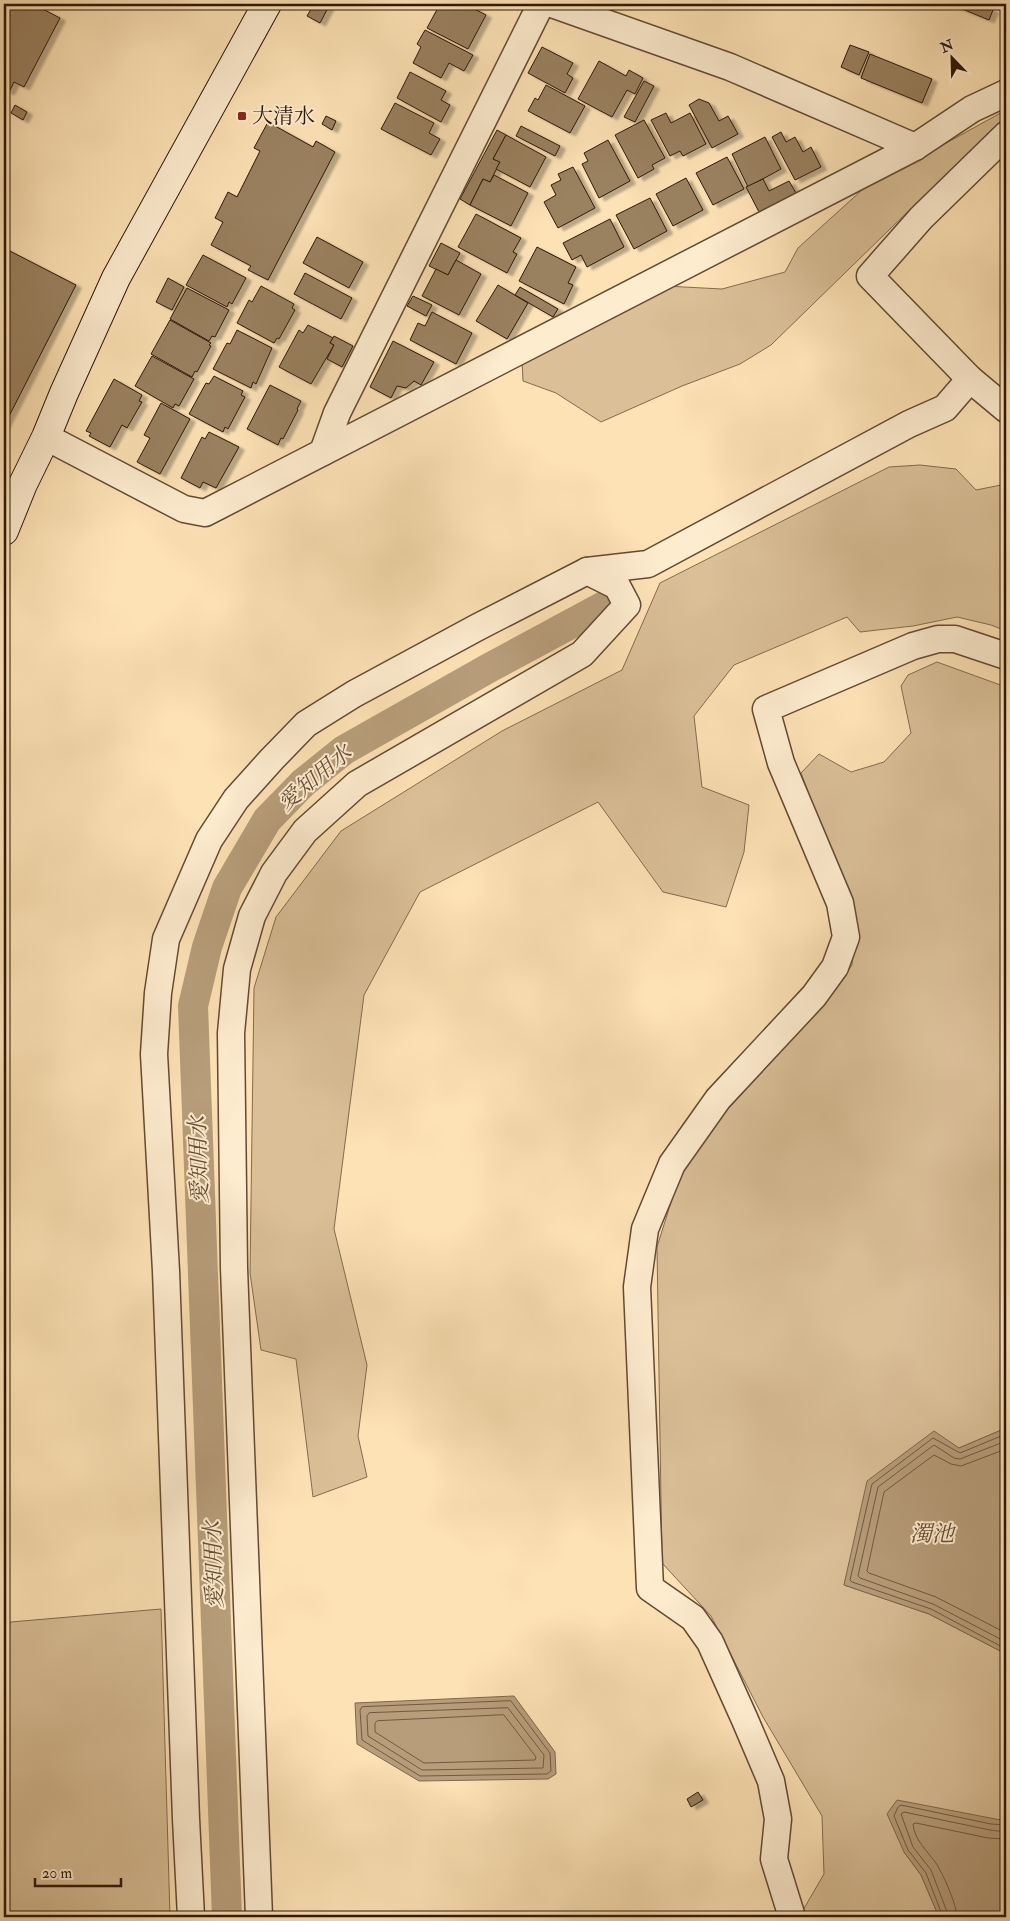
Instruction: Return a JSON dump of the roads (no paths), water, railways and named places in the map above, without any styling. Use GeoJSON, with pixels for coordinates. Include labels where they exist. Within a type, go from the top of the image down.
{"type":"FeatureCollection","features":[{"type":"Feature","properties":{"kind":"street"},"geometry":{"type":"LineString","coordinates":[[4,531],[23,484],[46,437],[116,278],[267,4]]}},
{"type":"Feature","properties":{"kind":"street"},"geometry":{"type":"LineString","coordinates":[[323,452],[337,413],[541,4]]}},
{"type":"Feature","properties":{"kind":"street"},"geometry":{"type":"LineString","coordinates":[[552,4],[730,67],[915,147]]}},
{"type":"Feature","properties":{"kind":"street"},"geometry":{"type":"LineString","coordinates":[[46,437],[184,509],[205,513],[915,147],[972,109],[1006,93]]}},
{"type":"Feature","properties":{"kind":"street"},"geometry":{"type":"LineString","coordinates":[[1006,135],[921,218],[870,276],[970,379],[1006,409]]}},
{"type":"Feature","properties":{"kind":"street"},"geometry":{"type":"LineString","coordinates":[[191,1917],[166,1271],[154,1054],[158,993],[166,939],[188,885],[214,832],[236,799],[306,724],[354,694],[478,626],[587,571],[648,564],[909,424],[945,408],[970,379]]}},
{"type":"Feature","properties":{"kind":"street"},"geometry":{"type":"LineString","coordinates":[[259,1917],[234,1268],[231,1033],[237,969],[252,916],[274,872],[305,831],[357,784],[582,654],[627,605],[618,586],[587,571]]}},
{"type":"Feature","properties":{"kind":"street"},"geometry":{"type":"LineString","coordinates":[[792,1917],[774,1859],[778,1819],[771,1780],[710,1642],[694,1618],[650,1588],[637,1287],[645,1229],[672,1164],[718,1099],[814,996],[835,967],[846,936],[840,903],[781,763],[766,709],[913,646],[938,639],[955,639],[1006,656]]}},
{"type":"Feature","properties":{"kind":"water","name":"濁池"},"geometry":{"type":"Polygon","coordinates":[[[1006,1428],[1006,1654],[929,1614],[844,1585],[867,1481],[934,1431],[959,1448],[1006,1428]]]}},
{"type":"Feature","properties":{"kind":"water"},"geometry":{"type":"Polygon","coordinates":[[[514,1696],[555,1752],[556,1774],[548,1779],[419,1781],[357,1744],[355,1703],[514,1696]]]}},
{"type":"Feature","properties":{"kind":"water"},"geometry":{"type":"Polygon","coordinates":[[[897,1800],[1006,1821],[1006,1917],[939,1917],[921,1875],[904,1852],[887,1814],[897,1800]]]}},
{"type":"Feature","properties":{"kind":"waterway","name":"愛知用水"},"geometry":{"type":"LineString","coordinates":[[227,1917],[193,1006],[207,947],[227,888],[267,820],[303,783],[344,750],[604,606]]}},
{"type":"Feature","properties":{"kind":"place","name":"大清水"},"geometry":{"type":"Point","coordinates":[242,116]}}]}
